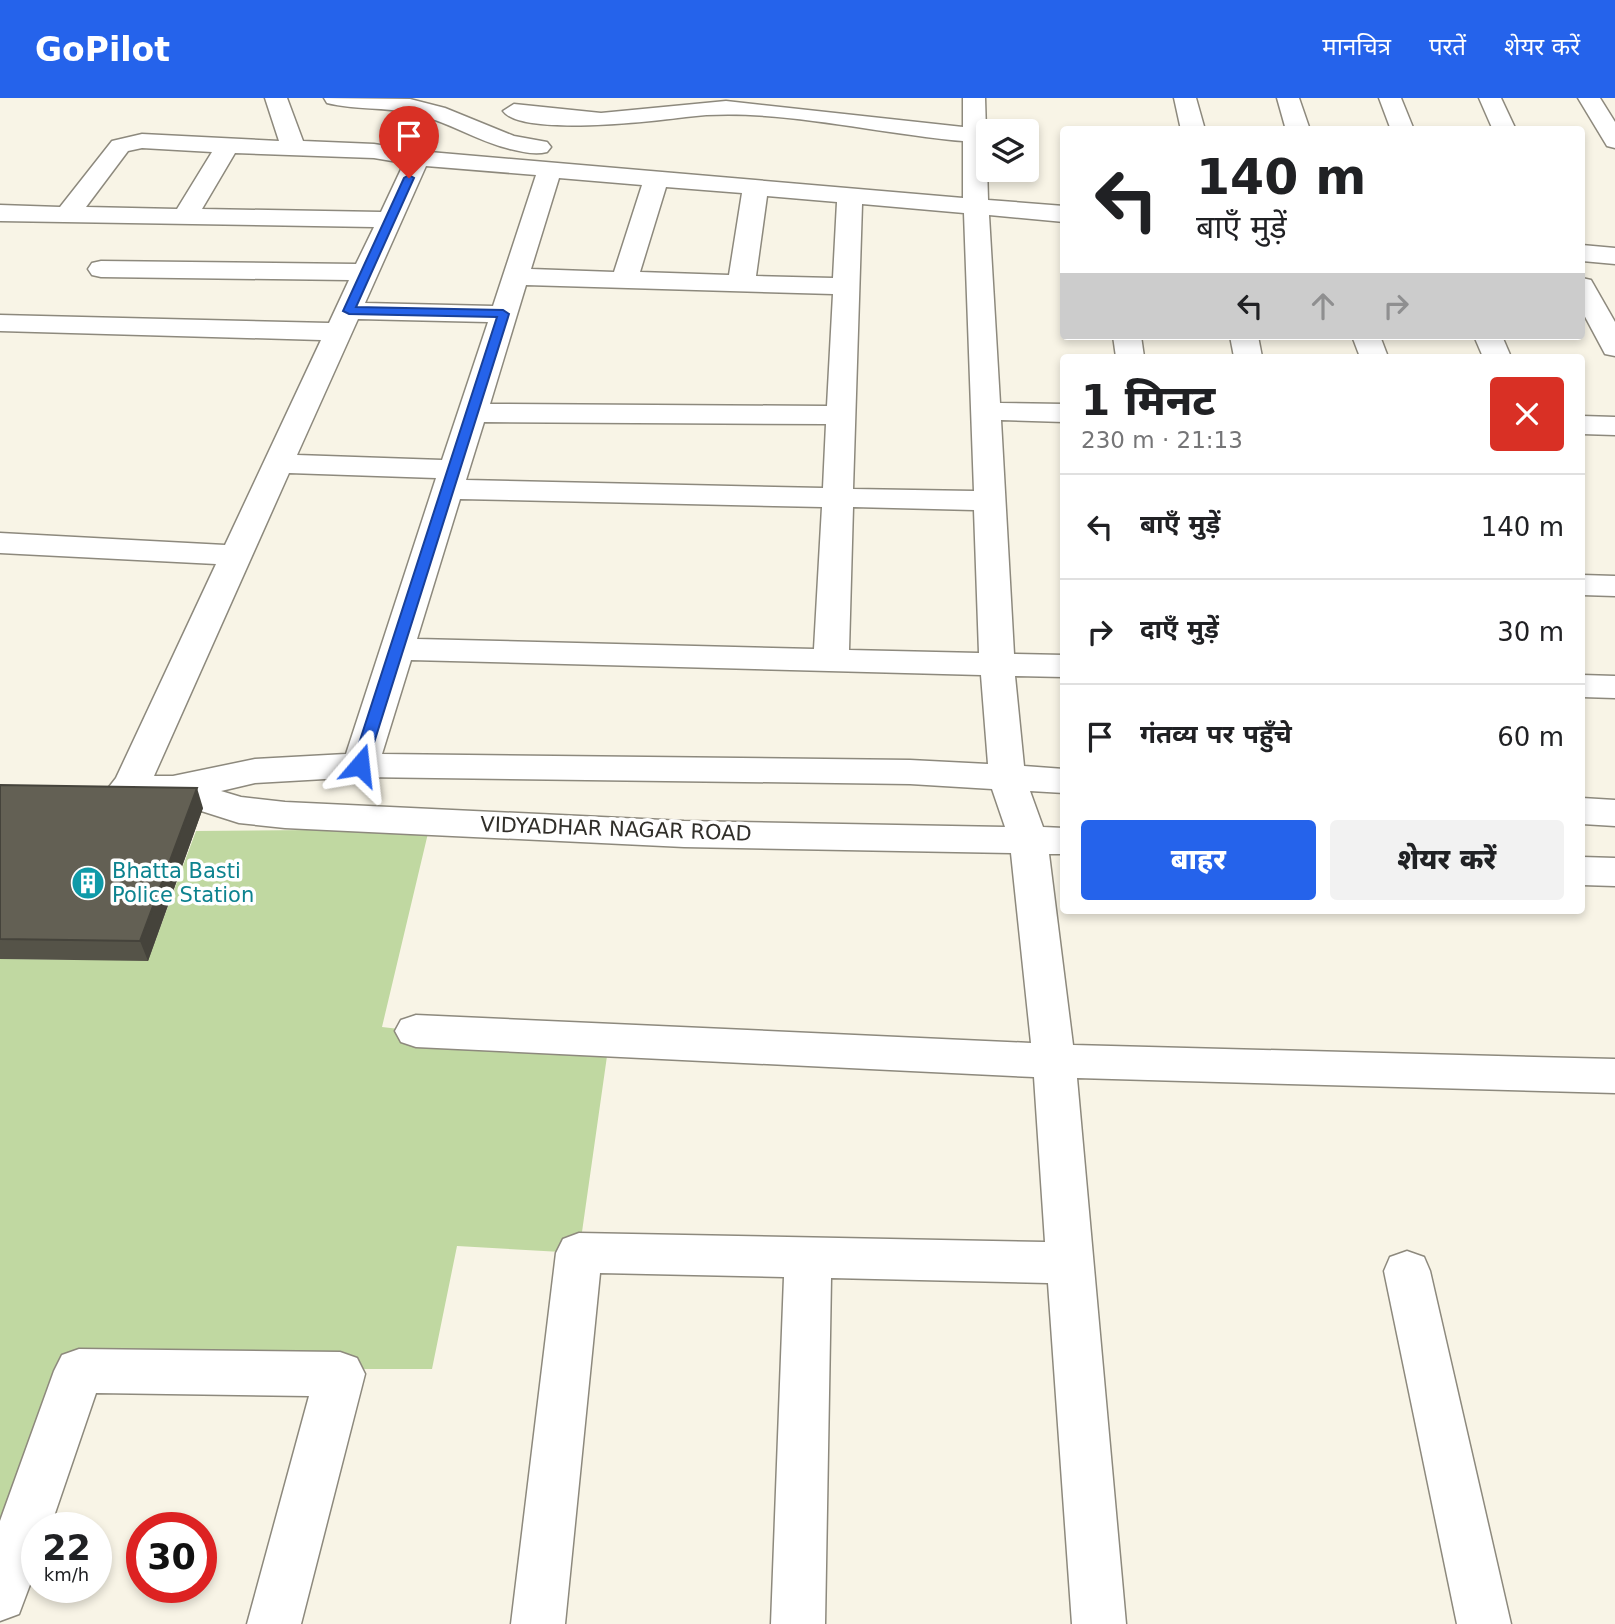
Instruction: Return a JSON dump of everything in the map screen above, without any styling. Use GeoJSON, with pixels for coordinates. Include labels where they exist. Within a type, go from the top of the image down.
{"type":"FeatureCollection","features":[{"type":"Feature","properties":{"kind":"street"},"geometry":{"type":"LineString","coordinates":[[276,98],[293,148]]}},
{"type":"Feature","properties":{"kind":"street"},"geometry":{"type":"LineString","coordinates":[[335,98],[422,108],[487,137],[515,145],[568,145]]}},
{"type":"Feature","properties":{"kind":"street"},"geometry":{"type":"LineString","coordinates":[[974,98],[976,207],[997,663],[1007,778],[1046,840],[1054,1061],[1099,1624]]}},
{"type":"Feature","properties":{"kind":"street"},"geometry":{"type":"LineString","coordinates":[[1185,98],[1193,126]]}},
{"type":"Feature","properties":{"kind":"street"},"geometry":{"type":"LineString","coordinates":[[1288,98],[1297,126]]}},
{"type":"Feature","properties":{"kind":"street"},"geometry":{"type":"LineString","coordinates":[[1390,98],[1400,126]]}},
{"type":"Feature","properties":{"kind":"street"},"geometry":{"type":"LineString","coordinates":[[1490,98],[1503,126]]}},
{"type":"Feature","properties":{"kind":"street"},"geometry":{"type":"LineString","coordinates":[[1589,98],[1615,141]]}},
{"type":"Feature","properties":{"kind":"street"},"geometry":{"type":"LineString","coordinates":[[68,213],[120,146],[142,141],[374,151],[418,158],[568,145],[631,118],[722,108],[780,111],[906,130],[975,135]]}},
{"type":"Feature","properties":{"kind":"street"},"geometry":{"type":"LineString","coordinates":[[514,111],[568,145],[656,179],[1060,214]]}},
{"type":"Feature","properties":{"kind":"street"},"geometry":{"type":"LineString","coordinates":[[360,765],[503,314],[568,145]]}},
{"type":"Feature","properties":{"kind":"street"},"geometry":{"type":"LineString","coordinates":[[186,216],[228,146]]}},
{"type":"Feature","properties":{"kind":"street"},"geometry":{"type":"LineString","coordinates":[[130,787],[418,158]]}},
{"type":"Feature","properties":{"kind":"street"},"geometry":{"type":"LineString","coordinates":[[625,279],[656,179]]}},
{"type":"Feature","properties":{"kind":"street"},"geometry":{"type":"LineString","coordinates":[[741,283],[750,238],[755,188]]}},
{"type":"Feature","properties":{"kind":"street"},"geometry":{"type":"LineString","coordinates":[[831,661],[850,196]]}},
{"type":"Feature","properties":{"kind":"street"},"geometry":{"type":"LineString","coordinates":[[5,220],[68,213],[390,220]]}},
{"type":"Feature","properties":{"kind":"street"},"geometry":{"type":"LineString","coordinates":[[1585,253],[1615,256]]}},
{"type":"Feature","properties":{"kind":"street"},"geometry":{"type":"LineString","coordinates":[[101,270],[366,272]]}},
{"type":"Feature","properties":{"kind":"street"},"geometry":{"type":"LineString","coordinates":[[516,277],[846,286]]}},
{"type":"Feature","properties":{"kind":"street"},"geometry":{"type":"LineString","coordinates":[[1585,292],[1615,348]]}},
{"type":"Feature","properties":{"kind":"street"},"geometry":{"type":"LineString","coordinates":[[0,323],[344,321],[503,314]]}},
{"type":"Feature","properties":{"kind":"street"},"geometry":{"type":"LineString","coordinates":[[985,411],[1060,413]]}},
{"type":"Feature","properties":{"kind":"street"},"geometry":{"type":"LineString","coordinates":[[471,413],[841,415]]}},
{"type":"Feature","properties":{"kind":"street"},"geometry":{"type":"LineString","coordinates":[[1585,425],[1615,426]]}},
{"type":"Feature","properties":{"kind":"street"},"geometry":{"type":"LineString","coordinates":[[278,463],[450,479],[989,501]]}},
{"type":"Feature","properties":{"kind":"street"},"geometry":{"type":"LineString","coordinates":[[0,543],[110,551],[237,555]]}},
{"type":"Feature","properties":{"kind":"street"},"geometry":{"type":"LineString","coordinates":[[395,649],[1060,666]]}},
{"type":"Feature","properties":{"kind":"street"},"geometry":{"type":"LineString","coordinates":[[1585,685],[1615,687]]}},
{"type":"Feature","properties":{"kind":"street","name":"VIDYADHAR NAGAR ROAD"},"geometry":{"type":"LineString","coordinates":[[173,789],[255,771],[360,765],[407,768],[910,772],[1060,781]]}},
{"type":"Feature","properties":{"kind":"street","name":"VIDYADHAR NAGAR ROAD"},"geometry":{"type":"LineString","coordinates":[[91,788],[173,789],[239,810],[285,816],[684,834],[1046,840]]}},
{"type":"Feature","properties":{"kind":"street"},"geometry":{"type":"LineString","coordinates":[[1585,811],[1615,813]]}},
{"type":"Feature","properties":{"kind":"street"},"geometry":{"type":"LineString","coordinates":[[1585,871],[1615,872]]}},
{"type":"Feature","properties":{"kind":"street"},"geometry":{"type":"LineString","coordinates":[[416,1031],[1054,1061],[1615,1076]]}},
{"type":"Feature","properties":{"kind":"street"},"geometry":{"type":"LineString","coordinates":[[538,1624],[579,1253],[1070,1263]]}},
{"type":"Feature","properties":{"kind":"street"},"geometry":{"type":"LineString","coordinates":[[798,1624],[808,1258]]}},
{"type":"Feature","properties":{"kind":"street"},"geometry":{"type":"LineString","coordinates":[[1407,1271],[1484,1624]]}},
{"type":"Feature","properties":{"kind":"street"},"geometry":{"type":"LineString","coordinates":[[0,1595],[79,1371],[340,1374],[274,1624]]}},
{"type":"Feature","properties":{"kind":"green space"},"geometry":{"type":"Polygon","coordinates":[[[429,829],[382,1027],[416,1031],[610,1035],[579,1253],[457,1246],[432,1369],[68,1369],[0,1558],[0,959],[148,960],[196,831],[429,829]]]}},
{"type":"Feature","properties":{"kind":"building","name":"Bhatta Basti Police Station"},"geometry":{"type":"Polygon","coordinates":[[[0,785],[197,788],[140,941],[0,939],[0,785]]]}},
{"type":"Feature","properties":{"kind":"place","name":"Bhatta Basti Police Station"},"geometry":{"type":"Point","coordinates":[88,883]}},
{"type":"Feature","properties":{"kind":"route"},"geometry":{"type":"LineString","coordinates":[[360,765],[503,314],[349,311],[409,178]]}}]}
